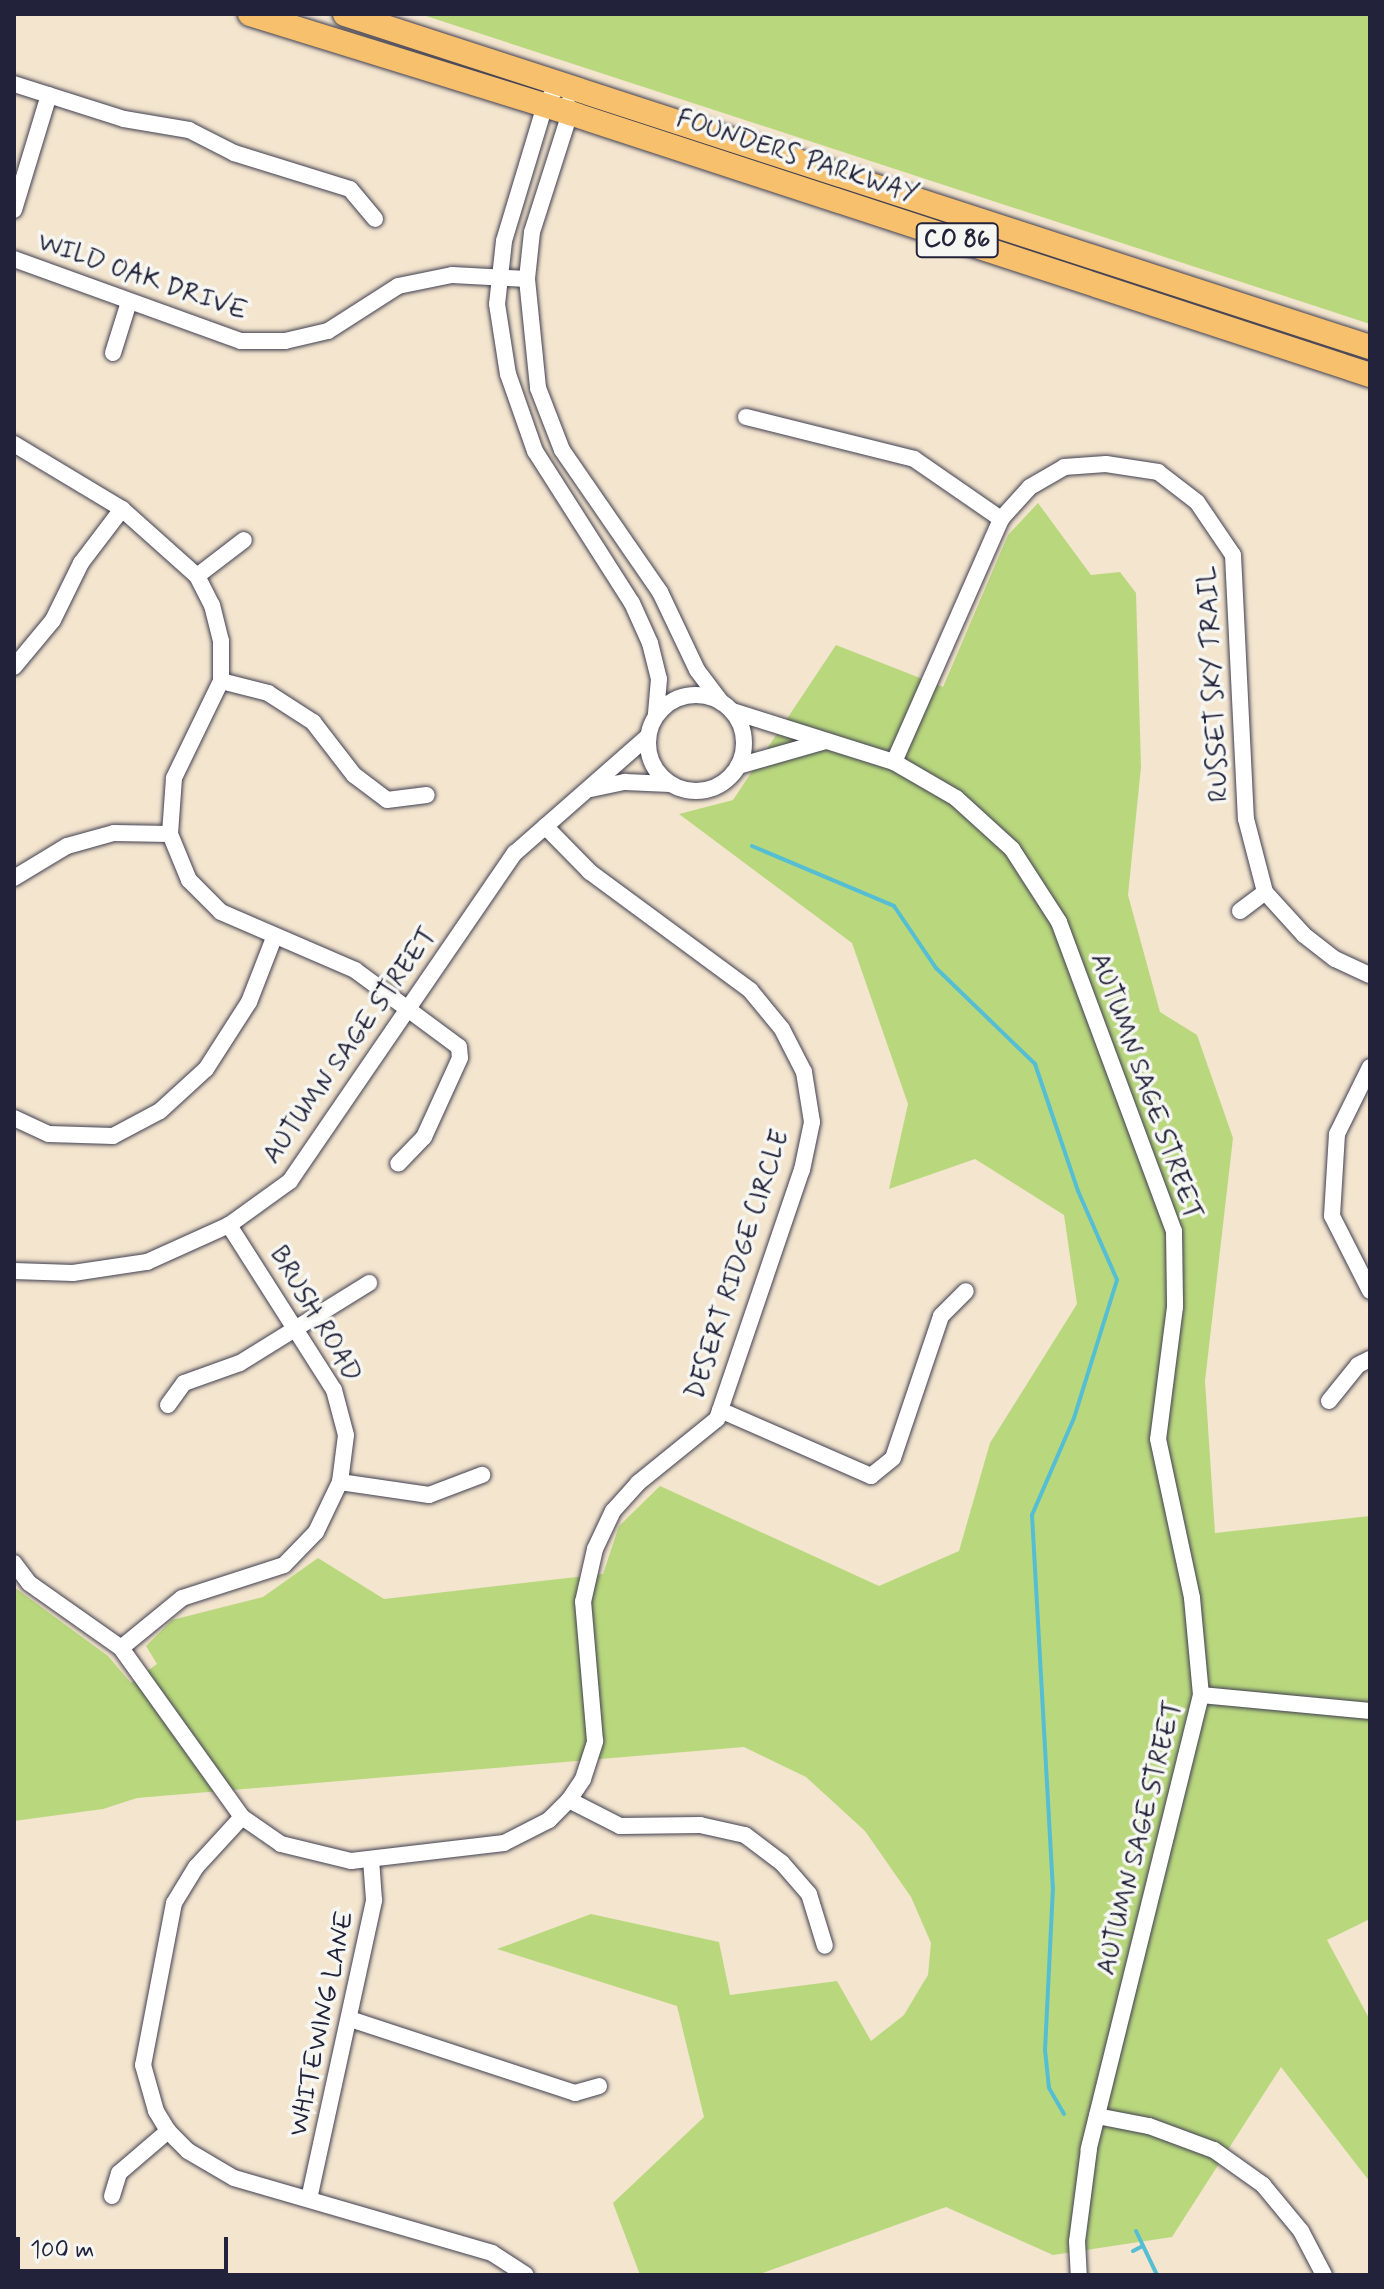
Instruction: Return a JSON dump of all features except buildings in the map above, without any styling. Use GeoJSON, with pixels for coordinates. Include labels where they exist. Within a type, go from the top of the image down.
{"type":"FeatureCollection","features":[{"type":"Feature","properties":{"kind":"highway","name":"FOUNDERS PARKWAY"},"geometry":{"type":"LineString","coordinates":[[250,14],[570,113],[1370,375]]}},
{"type":"Feature","properties":{"kind":"highway","name":"FOUNDERS PARKWAY"},"geometry":{"type":"LineString","coordinates":[[345,14],[561,81],[1370,347]]}},
{"type":"Feature","properties":{"kind":"street"},"geometry":{"type":"LineString","coordinates":[[561,81],[545,105],[504,241],[497,304],[508,374],[535,451],[632,603],[650,643],[659,679],[656,716],[648,736],[652,763],[670,784]]}},
{"type":"Feature","properties":{"kind":"street"},"geometry":{"type":"LineString","coordinates":[[561,81],[570,113],[532,232],[527,279],[538,388],[562,450],[660,592],[697,670],[727,707],[744,738],[738,766]]}},
{"type":"Feature","properties":{"kind":"street"},"geometry":{"type":"LineString","coordinates":[[14,84],[124,119],[189,130],[234,153],[350,189],[375,219]]}},
{"type":"Feature","properties":{"kind":"street","name":"WILD OAK DRIVE"},"geometry":{"type":"LineString","coordinates":[[14,210],[49,95]]}},
{"type":"Feature","properties":{"kind":"street","name":"WILD OAK DRIVE"},"geometry":{"type":"LineString","coordinates":[[14,259],[241,341],[285,341],[328,331],[398,286],[452,275],[500,275],[527,279]]}},
{"type":"Feature","properties":{"kind":"street"},"geometry":{"type":"LineString","coordinates":[[113,353],[129,302]]}},
{"type":"Feature","properties":{"kind":"street"},"geometry":{"type":"LineString","coordinates":[[746,417],[914,459],[1001,519]]}},
{"type":"Feature","properties":{"kind":"street"},"geometry":{"type":"LineString","coordinates":[[14,444],[122,509],[197,576],[212,605],[221,641],[221,681],[174,778],[170,834],[189,880],[221,912],[274,938],[355,970],[454,1040],[460,1058],[424,1137],[398,1164]]}},
{"type":"Feature","properties":{"kind":"street","name":"RUSSET SKY TRAIL"},"geometry":{"type":"LineString","coordinates":[[894,762],[1001,519],[1030,487],[1064,467],[1106,464],[1158,472],[1197,502],[1233,555],[1246,819],[1265,892],[1304,935],[1335,959],[1370,975]]}},
{"type":"Feature","properties":{"kind":"street"},"geometry":{"type":"LineString","coordinates":[[14,667],[53,620],[81,563],[122,509]]}},
{"type":"Feature","properties":{"kind":"street"},"geometry":{"type":"LineString","coordinates":[[197,576],[244,540]]}},
{"type":"Feature","properties":{"kind":"street"},"geometry":{"type":"LineString","coordinates":[[221,681],[268,693],[313,722],[354,775],[387,800],[427,795]]}},
{"type":"Feature","properties":{"kind":"street"},"geometry":{"type":"LineString","coordinates":[[656,716],[686,696],[727,707]]}},
{"type":"Feature","properties":{"kind":"street","name":"AUTUMN SAGE STREET"},"geometry":{"type":"LineString","coordinates":[[727,707],[760,724],[827,740],[894,762],[956,798],[992,828],[1045,893],[1169,1207],[1177,1281],[1158,1439],[1192,1598],[1201,1695],[1097,2116],[1077,2241],[1079,2275]]}},
{"type":"Feature","properties":{"kind":"street","name":"AUTUMN SAGE STREET"},"geometry":{"type":"LineString","coordinates":[[14,1271],[118,1270],[229,1225],[290,1181],[506,865],[545,826],[648,736]]}},
{"type":"Feature","properties":{"kind":"street"},"geometry":{"type":"LineString","coordinates":[[589,789],[625,782],[670,784],[700,791],[716,787],[738,766],[827,740]]}},
{"type":"Feature","properties":{"kind":"street","name":"DESERT RIDGE CIRCLE"},"geometry":{"type":"LineString","coordinates":[[14,1563],[29,1583],[121,1648],[242,1817],[302,1853],[351,1861],[504,1843],[549,1820],[569,1800],[583,1779],[595,1741],[583,1602],[595,1549],[613,1511],[638,1483],[717,1419],[802,1170],[812,1122],[804,1072],[782,1029],[750,990],[590,872],[545,826]]}},
{"type":"Feature","properties":{"kind":"street"},"geometry":{"type":"LineString","coordinates":[[14,878],[67,846],[114,833],[170,834]]}},
{"type":"Feature","properties":{"kind":"street"},"geometry":{"type":"LineString","coordinates":[[1240,911],[1265,892]]}},
{"type":"Feature","properties":{"kind":"street"},"geometry":{"type":"LineString","coordinates":[[14,1118],[49,1134],[113,1136],[160,1111],[206,1069],[249,1002],[274,938]]}},
{"type":"Feature","properties":{"kind":"street"},"geometry":{"type":"LineString","coordinates":[[1370,1067],[1337,1134],[1332,1216],[1370,1291]]}},
{"type":"Feature","properties":{"kind":"street","name":"BRUSH ROAD"},"geometry":{"type":"LineString","coordinates":[[121,1648],[182,1598],[284,1565],[316,1532],[340,1482],[346,1435],[343,1412],[299,1329],[229,1225]]}},
{"type":"Feature","properties":{"kind":"street"},"geometry":{"type":"LineString","coordinates":[[168,1405],[184,1383],[240,1363],[369,1283]]}},
{"type":"Feature","properties":{"kind":"street"},"geometry":{"type":"LineString","coordinates":[[720,1410],[871,1476],[893,1458],[941,1316],[966,1291]]}},
{"type":"Feature","properties":{"kind":"street"},"geometry":{"type":"LineString","coordinates":[[1329,1401],[1358,1365],[1370,1359]]}},
{"type":"Feature","properties":{"kind":"street"},"geometry":{"type":"LineString","coordinates":[[340,1482],[429,1495],[482,1475]]}},
{"type":"Feature","properties":{"kind":"street"},"geometry":{"type":"LineString","coordinates":[[1201,1695],[1370,1711]]}},
{"type":"Feature","properties":{"kind":"street"},"geometry":{"type":"LineString","coordinates":[[569,1800],[620,1826],[700,1825],[745,1835],[782,1863],[809,1894],[825,1946]]}},
{"type":"Feature","properties":{"kind":"street"},"geometry":{"type":"LineString","coordinates":[[242,1817],[196,1867],[174,1903],[143,2065],[151,2099],[168,2131],[212,2168],[492,2253],[526,2275]]}},
{"type":"Feature","properties":{"kind":"street","name":"WHITEWING LANE"},"geometry":{"type":"LineString","coordinates":[[309,2199],[374,1900],[371,1859]]}},
{"type":"Feature","properties":{"kind":"street"},"geometry":{"type":"LineString","coordinates":[[350,2019],[575,2093],[599,2086]]}},
{"type":"Feature","properties":{"kind":"street"},"geometry":{"type":"LineString","coordinates":[[1097,2116],[1149,2126],[1214,2150],[1263,2185],[1301,2231],[1324,2275]]}},
{"type":"Feature","properties":{"kind":"street"},"geometry":{"type":"LineString","coordinates":[[112,2196],[119,2173],[168,2131]]}},
{"type":"Feature","properties":{"kind":"green space"},"geometry":{"type":"Polygon","coordinates":[[[420,14],[1370,14],[1370,324],[420,14]]]}},
{"type":"Feature","properties":{"kind":"green space"},"geometry":{"type":"Polygon","coordinates":[[[1038,503],[1091,575],[1120,572],[1136,593],[1141,767],[1128,895],[1160,1012],[1197,1035],[1233,1138],[1205,1381],[1215,1533],[1370,1516],[1370,1919],[1327,1940],[1370,2020],[1370,2182],[1281,2067],[1172,2237],[1053,2255],[946,2207],[757,2275],[640,2275],[613,2203],[704,2117],[677,2006],[497,1949],[591,1914],[719,1942],[730,1995],[837,1981],[871,2041],[904,2015],[928,1975],[931,1943],[911,1897],[865,1831],[806,1777],[744,1747],[137,1798],[103,1809],[14,1821],[14,1587],[108,1656],[131,1683],[157,1664],[146,1646],[172,1620],[263,1597],[318,1558],[384,1599],[603,1574],[619,1526],[660,1486],[879,1586],[959,1551],[990,1443],[1077,1304],[1064,1215],[975,1159],[889,1189],[908,1104],[852,943],[679,814],[733,800],[836,645],[943,687],[1008,535],[1038,503]]]}},
{"type":"Feature","properties":{"kind":"waterway"},"geometry":{"type":"LineString","coordinates":[[752,846],[894,906],[936,968],[1035,1064],[1078,1191],[1117,1280],[1074,1418],[1032,1515],[1053,1887],[1045,2050],[1049,2088],[1064,2114]]}},
{"type":"Feature","properties":{"kind":"waterway"},"geometry":{"type":"LineString","coordinates":[[1136,2231],[1157,2275]]}},
{"type":"Feature","properties":{"kind":"waterway"},"geometry":{"type":"LineString","coordinates":[[1133,2251],[1143,2246]]}}]}
